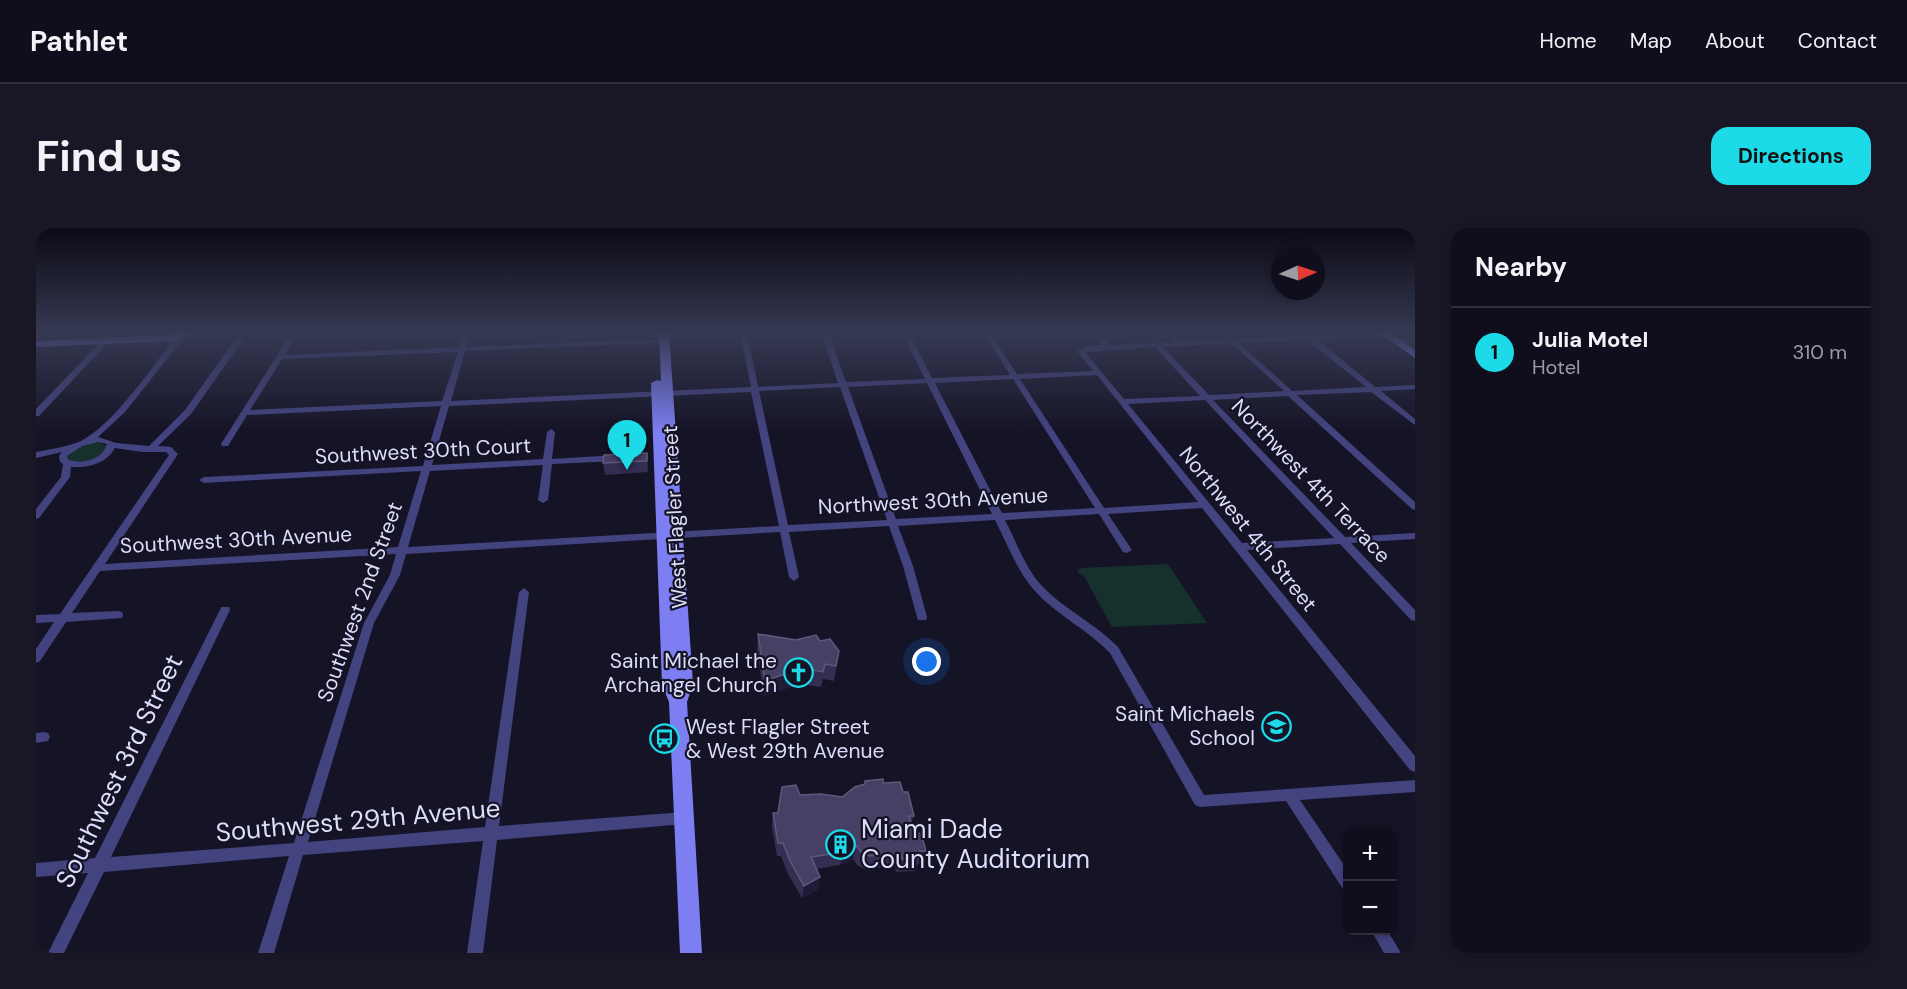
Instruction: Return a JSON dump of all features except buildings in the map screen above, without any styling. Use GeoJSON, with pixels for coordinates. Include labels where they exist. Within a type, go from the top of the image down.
{"type":"FeatureCollection","features":[{"type":"Feature","properties":{"kind":"main road","name":"West Flagler Street"},"geometry":{"type":"LineString","coordinates":[[659,366],[670,534],[682,630],[685,684],[678,702]]}},
{"type":"Feature","properties":{"kind":"main road","name":"West Flagler Street"},"geometry":{"type":"LineString","coordinates":[[662,366],[662,393],[654,456],[670,534],[667,612],[670,685],[678,702],[692,953]]}},
{"type":"Feature","properties":{"kind":"main road"},"geometry":{"type":"LineString","coordinates":[[667,612],[682,630]]}},
{"type":"Feature","properties":{"kind":"street"},"geometry":{"type":"LineString","coordinates":[[36,414],[81,366]]}},
{"type":"Feature","properties":{"kind":"street"},"geometry":{"type":"LineString","coordinates":[[56,492],[95,460],[110,451],[110,428],[158,366]]}},
{"type":"Feature","properties":{"kind":"street"},"geometry":{"type":"LineString","coordinates":[[147,449],[188,412],[221,366]]}},
{"type":"Feature","properties":{"kind":"street"},"geometry":{"type":"LineString","coordinates":[[225,444],[274,366]]}},
{"type":"Feature","properties":{"kind":"street","name":"Southwest 2nd Street"},"geometry":{"type":"LineString","coordinates":[[266,953],[369,623],[392,583],[457,366]]}},
{"type":"Feature","properties":{"kind":"street"},"geometry":{"type":"LineString","coordinates":[[750,366],[794,577]]}},
{"type":"Feature","properties":{"kind":"street"},"geometry":{"type":"LineString","coordinates":[[836,366],[922,616]]}},
{"type":"Feature","properties":{"kind":"street"},"geometry":{"type":"LineString","coordinates":[[922,366],[1025,570],[1056,607],[1097,634],[1114,650],[1200,801],[1415,786]]}},
{"type":"Feature","properties":{"kind":"street"},"geometry":{"type":"LineString","coordinates":[[1008,366],[1128,549]]}},
{"type":"Feature","properties":{"kind":"street","name":"Northwest 4th Street"},"geometry":{"type":"LineString","coordinates":[[1092,366],[1415,766]]}},
{"type":"Feature","properties":{"kind":"street","name":"Northwest 4th Terrace"},"geometry":{"type":"LineString","coordinates":[[1176,366],[1415,617]]}},
{"type":"Feature","properties":{"kind":"street"},"geometry":{"type":"LineString","coordinates":[[1263,366],[1415,507]]}},
{"type":"Feature","properties":{"kind":"street"},"geometry":{"type":"LineString","coordinates":[[1346,366],[1415,423]]}},
{"type":"Feature","properties":{"kind":"street"},"geometry":{"type":"LineString","coordinates":[[245,413],[1098,373]]}},
{"type":"Feature","properties":{"kind":"street"},"geometry":{"type":"LineString","coordinates":[[1121,402],[1415,387]]}},
{"type":"Feature","properties":{"kind":"street"},"geometry":{"type":"LineString","coordinates":[[36,516],[56,492],[66,475],[66,452],[101,431],[122,410]]}},
{"type":"Feature","properties":{"kind":"street"},"geometry":{"type":"LineString","coordinates":[[543,500],[551,432]]}},
{"type":"Feature","properties":{"kind":"street"},"geometry":{"type":"LineString","coordinates":[[86,441],[147,449]]}},
{"type":"Feature","properties":{"kind":"street"},"geometry":{"type":"LineString","coordinates":[[39,455],[73,447]]}},
{"type":"Feature","properties":{"kind":"street"},"geometry":{"type":"LineString","coordinates":[[36,658],[174,454],[168,448],[147,449],[78,465],[39,455]]}},
{"type":"Feature","properties":{"kind":"street","name":"Southwest 30th Court"},"geometry":{"type":"LineString","coordinates":[[204,480],[623,458]]}},
{"type":"Feature","properties":{"kind":"street","name":"Northwest 30th Avenue"},"geometry":{"type":"LineString","coordinates":[[670,534],[1205,505]]}},
{"type":"Feature","properties":{"kind":"street","name":"Southwest 30th Avenue"},"geometry":{"type":"LineString","coordinates":[[98,568],[670,534]]}},
{"type":"Feature","properties":{"kind":"street"},"geometry":{"type":"LineString","coordinates":[[1239,547],[1415,536]]}},
{"type":"Feature","properties":{"kind":"street"},"geometry":{"type":"LineString","coordinates":[[475,953],[524,592]]}},
{"type":"Feature","properties":{"kind":"street","name":"Southwest 3rd Street"},"geometry":{"type":"LineString","coordinates":[[56,953],[225,610]]}},
{"type":"Feature","properties":{"kind":"street"},"geometry":{"type":"LineString","coordinates":[[36,619],[118,615]]}},
{"type":"Feature","properties":{"kind":"street"},"geometry":{"type":"LineString","coordinates":[[1289,795],[1345,881]]}},
{"type":"Feature","properties":{"kind":"street","name":"Southwest 29th Avenue"},"geometry":{"type":"LineString","coordinates":[[36,870],[685,818]]}},
{"type":"Feature","properties":{"kind":"street"},"geometry":{"type":"LineString","coordinates":[[1381,935],[1393,953]]}},
{"type":"Feature","properties":{"kind":"green space"},"geometry":{"type":"Polygon","coordinates":[[[100,442],[107,447],[95,458],[80,462],[68,461],[67,456],[78,447],[100,442]]]}},
{"type":"Feature","properties":{"kind":"green space"},"geometry":{"type":"Polygon","coordinates":[[[1168,564],[1207,623],[1112,627],[1084,576],[1077,572],[1080,568],[1168,564]]]}},
{"type":"Feature","properties":{"kind":"place","name":"Julia Motel"},"geometry":{"type":"Point","coordinates":[627,470]}},
{"type":"Feature","properties":{"kind":"place","name":"Saint Michael the Archangel Church"},"geometry":{"type":"Point","coordinates":[798,673]}},
{"type":"Feature","properties":{"kind":"place","name":"Saint Michaels School"},"geometry":{"type":"Point","coordinates":[1276,726]}},
{"type":"Feature","properties":{"kind":"place","name":"West Flagler Street & West 29th Avenue"},"geometry":{"type":"Point","coordinates":[665,739]}},
{"type":"Feature","properties":{"kind":"place","name":"Miami Dade County Auditorium"},"geometry":{"type":"Point","coordinates":[840,844]}}]}
